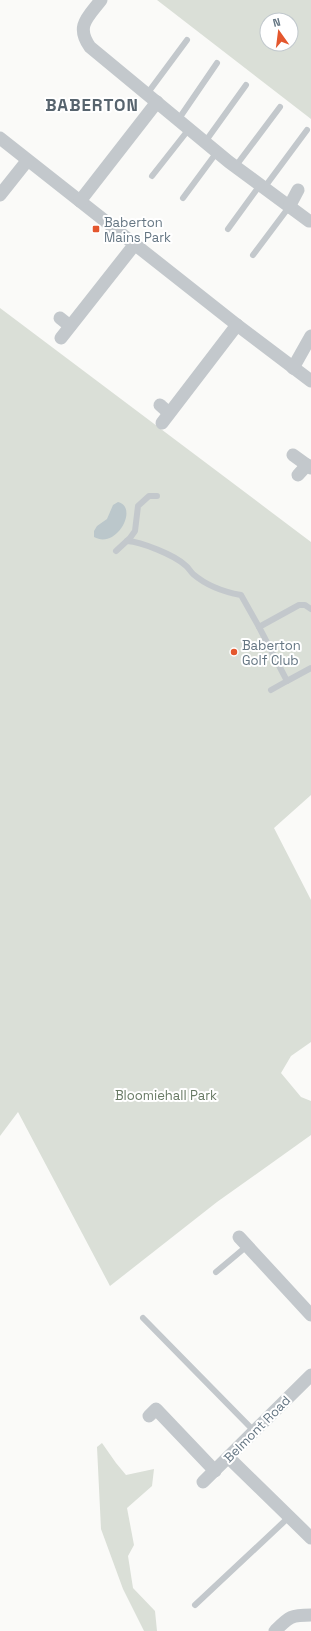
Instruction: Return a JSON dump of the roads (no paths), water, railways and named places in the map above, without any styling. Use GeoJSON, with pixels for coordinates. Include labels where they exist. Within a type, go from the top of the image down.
{"type":"FeatureCollection","features":[{"type":"Feature","properties":{"kind":"street"},"geometry":{"type":"LineString","coordinates":[[101,0],[84,23],[84,38],[90,47],[235,167],[309,221]]}},
{"type":"Feature","properties":{"kind":"street"},"geometry":{"type":"LineString","coordinates":[[80,201],[152,98]]}},
{"type":"Feature","properties":{"kind":"street"},"geometry":{"type":"LineString","coordinates":[[0,138],[237,325],[311,381]]}},
{"type":"Feature","properties":{"kind":"street"},"geometry":{"type":"LineString","coordinates":[[0,195],[27,160]]}},
{"type":"Feature","properties":{"kind":"street"},"geometry":{"type":"LineString","coordinates":[[289,207],[298,190]]}},
{"type":"Feature","properties":{"kind":"street"},"geometry":{"type":"LineString","coordinates":[[61,338],[135,244]]}},
{"type":"Feature","properties":{"kind":"street"},"geometry":{"type":"LineString","coordinates":[[60,318],[70,326]]}},
{"type":"Feature","properties":{"kind":"street"},"geometry":{"type":"LineString","coordinates":[[164,414],[237,325]]}},
{"type":"Feature","properties":{"kind":"street"},"geometry":{"type":"LineString","coordinates":[[293,368],[311,336]]}},
{"type":"Feature","properties":{"kind":"street"},"geometry":{"type":"LineString","coordinates":[[294,455],[309,466],[298,475]]}},
{"type":"Feature","properties":{"kind":"street"},"geometry":{"type":"LineString","coordinates":[[243,1241],[311,1315]]}},
{"type":"Feature","properties":{"kind":"street","name":"Belmont Road"},"geometry":{"type":"LineString","coordinates":[[203,1482],[229,1458],[311,1375]]}},
{"type":"Feature","properties":{"kind":"street"},"geometry":{"type":"LineString","coordinates":[[148,1416],[156,1408],[215,1471]]}},
{"type":"Feature","properties":{"kind":"street"},"geometry":{"type":"LineString","coordinates":[[229,1458],[311,1538]]}},
{"type":"Feature","properties":{"kind":"street"},"geometry":{"type":"LineString","coordinates":[[275,1631],[291,1617],[296,1615],[311,1614]]}},
{"type":"Feature","properties":{"kind":"lane"},"geometry":{"type":"LineString","coordinates":[[152,98],[187,40]]}},
{"type":"Feature","properties":{"kind":"lane"},"geometry":{"type":"LineString","coordinates":[[178,120],[217,63]]}},
{"type":"Feature","properties":{"kind":"lane"},"geometry":{"type":"LineString","coordinates":[[206,142],[246,85]]}},
{"type":"Feature","properties":{"kind":"lane"},"geometry":{"type":"LineString","coordinates":[[235,167],[280,107]]}},
{"type":"Feature","properties":{"kind":"lane"},"geometry":{"type":"LineString","coordinates":[[152,176],[189,129]]}},
{"type":"Feature","properties":{"kind":"lane"},"geometry":{"type":"LineString","coordinates":[[228,229],[307,130]]}},
{"type":"Feature","properties":{"kind":"lane"},"geometry":{"type":"LineString","coordinates":[[183,198],[217,152]]}},
{"type":"Feature","properties":{"kind":"lane"},"geometry":{"type":"LineString","coordinates":[[253,255],[289,207]]}},
{"type":"Feature","properties":{"kind":"lane"},"geometry":{"type":"LineString","coordinates":[[138,542],[135,531],[138,506],[149,496],[158,496]]}},
{"type":"Feature","properties":{"kind":"lane"},"geometry":{"type":"LineString","coordinates":[[116,551],[135,531]]}},
{"type":"Feature","properties":{"kind":"lane"},"geometry":{"type":"LineString","coordinates":[[127,541],[138,542],[176,559],[185,565],[192,573],[212,586],[221,590],[242,594],[287,681]]}},
{"type":"Feature","properties":{"kind":"lane"},"geometry":{"type":"LineString","coordinates":[[259,627],[299,605],[305,605],[311,609]]}},
{"type":"Feature","properties":{"kind":"lane"},"geometry":{"type":"LineString","coordinates":[[271,690],[311,668]]}},
{"type":"Feature","properties":{"kind":"lane"},"geometry":{"type":"LineString","coordinates":[[216,1272],[243,1241]]}},
{"type":"Feature","properties":{"kind":"lane"},"geometry":{"type":"LineString","coordinates":[[143,1318],[254,1431]]}},
{"type":"Feature","properties":{"kind":"lane"},"geometry":{"type":"LineString","coordinates":[[196,1605],[289,1517]]}},
{"type":"Feature","properties":{"kind":"place","name":"Baberton Mains Park"},"geometry":{"type":"Point","coordinates":[96,229]}},
{"type":"Feature","properties":{"kind":"place","name":"Baberton Golf Club"},"geometry":{"type":"Point","coordinates":[234,652]}},
{"type":"Feature","properties":{"kind":"district","name":"BABERTON"},"geometry":{"type":"Point","coordinates":[92,105]}},
{"type":"Feature","properties":{"kind":"park label","name":"Bloomiehall Park"},"geometry":{"type":"Point","coordinates":[166,1095]}}]}
